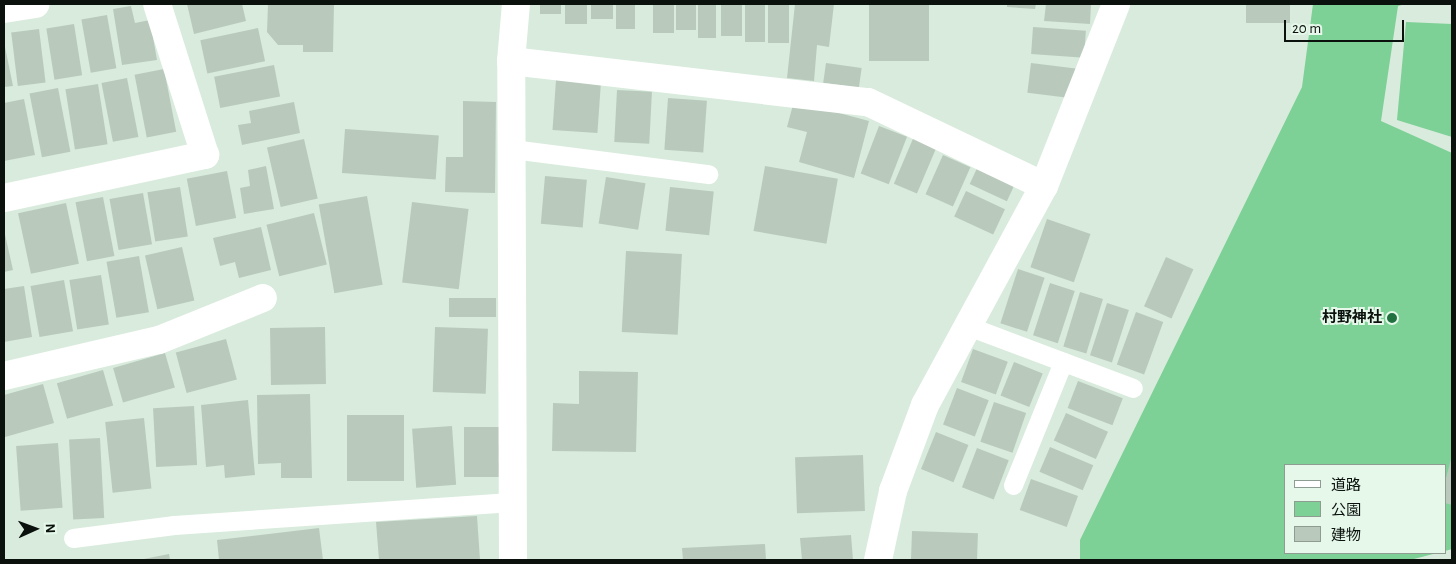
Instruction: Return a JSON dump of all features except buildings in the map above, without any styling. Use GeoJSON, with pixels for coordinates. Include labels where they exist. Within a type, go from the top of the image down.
{"type":"FeatureCollection","features":[{"type":"Feature","properties":{"kind":"street"},"geometry":{"type":"LineString","coordinates":[[4,9],[36,4]]}},
{"type":"Feature","properties":{"kind":"street"},"geometry":{"type":"LineString","coordinates":[[4,198],[205,155],[157,4]]}},
{"type":"Feature","properties":{"kind":"street"},"geometry":{"type":"LineString","coordinates":[[514,560],[511,61],[516,4]]}},
{"type":"Feature","properties":{"kind":"street"},"geometry":{"type":"LineString","coordinates":[[878,560],[893,491],[925,405],[1044,186],[1116,4]]}},
{"type":"Feature","properties":{"kind":"street"},"geometry":{"type":"LineString","coordinates":[[511,61],[868,102],[1044,186]]}},
{"type":"Feature","properties":{"kind":"street"},"geometry":{"type":"LineString","coordinates":[[4,376],[159,340],[263,298]]}},
{"type":"Feature","properties":{"kind":"lane"},"geometry":{"type":"LineString","coordinates":[[512,149],[708,174]]}},
{"type":"Feature","properties":{"kind":"lane"},"geometry":{"type":"LineString","coordinates":[[968,326],[1133,388]]}},
{"type":"Feature","properties":{"kind":"lane"},"geometry":{"type":"LineString","coordinates":[[1013,485],[1063,362]]}},
{"type":"Feature","properties":{"kind":"lane"},"geometry":{"type":"LineString","coordinates":[[73,538],[174,525],[513,502]]}},
{"type":"Feature","properties":{"kind":"green space"},"geometry":{"type":"Polygon","coordinates":[[[1313,4],[1405,4],[1398,6],[1381,121],[1452,153],[1452,549],[1446,551],[1446,464],[1284,464],[1284,554],[1433,554],[1410,560],[1080,560],[1080,540],[1302,87],[1313,4]]]}},
{"type":"Feature","properties":{"kind":"green space"},"geometry":{"type":"Polygon","coordinates":[[[1406,22],[1452,24],[1452,137],[1397,120],[1406,22]]]}},
{"type":"Feature","properties":{"kind":"place","name":"村野神社"},"geometry":{"type":"Point","coordinates":[1392,318]}}]}
